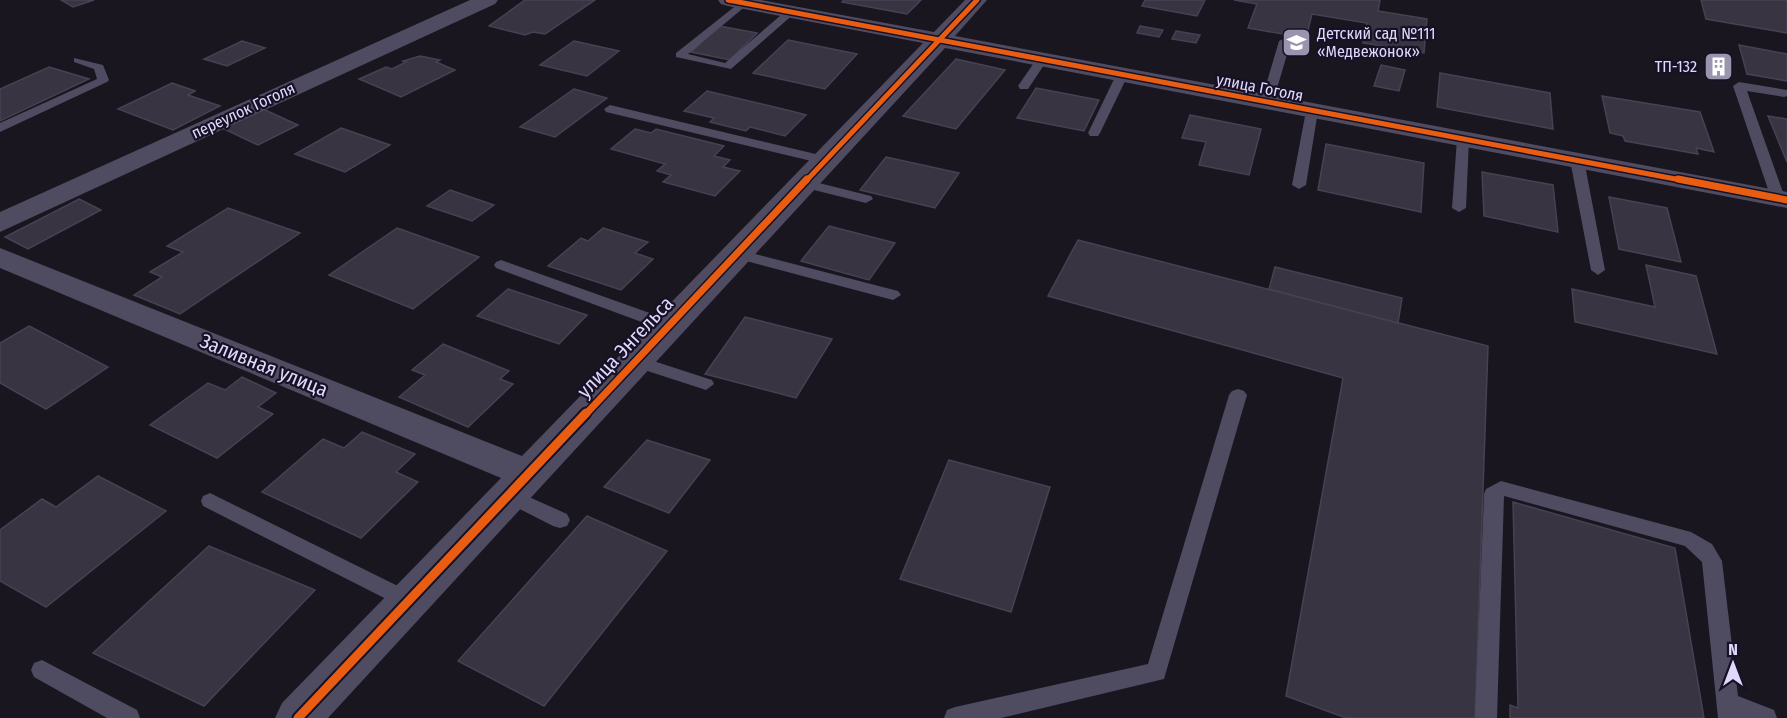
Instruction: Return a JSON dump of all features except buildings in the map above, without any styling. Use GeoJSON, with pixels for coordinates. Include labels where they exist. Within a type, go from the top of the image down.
{"type":"FeatureCollection","features":[{"type":"Feature","properties":{"kind":"street","name":"переулок Гоголя"},"geometry":{"type":"LineString","coordinates":[[0,223],[406,35],[488,0]]}},
{"type":"Feature","properties":{"kind":"street","name":"улица Энгельса"},"geometry":{"type":"LineString","coordinates":[[298,718],[977,0]]}},
{"type":"Feature","properties":{"kind":"street","name":"улица Гоголя"},"geometry":{"type":"LineString","coordinates":[[735,1],[1783,199]]}},
{"type":"Feature","properties":{"kind":"street","name":"Заливная улица"},"geometry":{"type":"LineString","coordinates":[[0,257],[519,484]]}},
{"type":"Feature","properties":{"kind":"lane"},"geometry":{"type":"LineString","coordinates":[[735,1],[680,55],[727,67],[791,12]]}},
{"type":"Feature","properties":{"kind":"lane"},"geometry":{"type":"LineString","coordinates":[[1267,102],[1284,41]]}},
{"type":"Feature","properties":{"kind":"lane"},"geometry":{"type":"LineString","coordinates":[[1024,86],[1042,59]]}},
{"type":"Feature","properties":{"kind":"lane"},"geometry":{"type":"LineString","coordinates":[[0,128],[103,80],[99,67],[78,60]]}},
{"type":"Feature","properties":{"kind":"lane"},"geometry":{"type":"LineString","coordinates":[[1094,133],[1122,75]]}},
{"type":"Feature","properties":{"kind":"lane"},"geometry":{"type":"LineString","coordinates":[[1783,199],[1739,86],[1784,93]]}},
{"type":"Feature","properties":{"kind":"lane"},"geometry":{"type":"LineString","coordinates":[[610,109],[813,172],[866,199]]}},
{"type":"Feature","properties":{"kind":"lane"},"geometry":{"type":"LineString","coordinates":[[1299,185],[1312,111]]}},
{"type":"Feature","properties":{"kind":"lane"},"geometry":{"type":"LineString","coordinates":[[1459,207],[1463,139]]}},
{"type":"Feature","properties":{"kind":"lane"},"geometry":{"type":"LineString","coordinates":[[1577,160],[1598,270]]}},
{"type":"Feature","properties":{"kind":"lane"},"geometry":{"type":"LineString","coordinates":[[736,254],[892,295]]}},
{"type":"Feature","properties":{"kind":"lane"},"geometry":{"type":"LineString","coordinates":[[501,266],[669,326]]}},
{"type":"Feature","properties":{"kind":"lane"},"geometry":{"type":"LineString","coordinates":[[635,361],[706,384]]}},
{"type":"Feature","properties":{"kind":"lane"},"geometry":{"type":"LineString","coordinates":[[955,718],[1156,672],[1238,395]]}},
{"type":"Feature","properties":{"kind":"lane"},"geometry":{"type":"LineString","coordinates":[[519,484],[560,520]]}},
{"type":"Feature","properties":{"kind":"lane"},"geometry":{"type":"LineString","coordinates":[[1486,718],[1493,494],[1501,488],[1516,490],[1691,540],[1705,550],[1712,561],[1729,711],[1766,718]]}},
{"type":"Feature","properties":{"kind":"lane"},"geometry":{"type":"LineString","coordinates":[[210,501],[409,601]]}},
{"type":"Feature","properties":{"kind":"lane"},"geometry":{"type":"LineString","coordinates":[[42,670],[129,718]]}},
{"type":"Feature","properties":{"kind":"cycle path"},"geometry":{"type":"LineString","coordinates":[[728,0],[1787,200]]}},
{"type":"Feature","properties":{"kind":"cycle path"},"geometry":{"type":"LineString","coordinates":[[298,718],[977,0]]}},
{"type":"Feature","properties":{"kind":"place","name":"Детский сад №111 «Медвежонок»"},"geometry":{"type":"Point","coordinates":[1296,42]}},
{"type":"Feature","properties":{"kind":"place","name":"ТП-132"},"geometry":{"type":"Point","coordinates":[1718,66]}}]}
